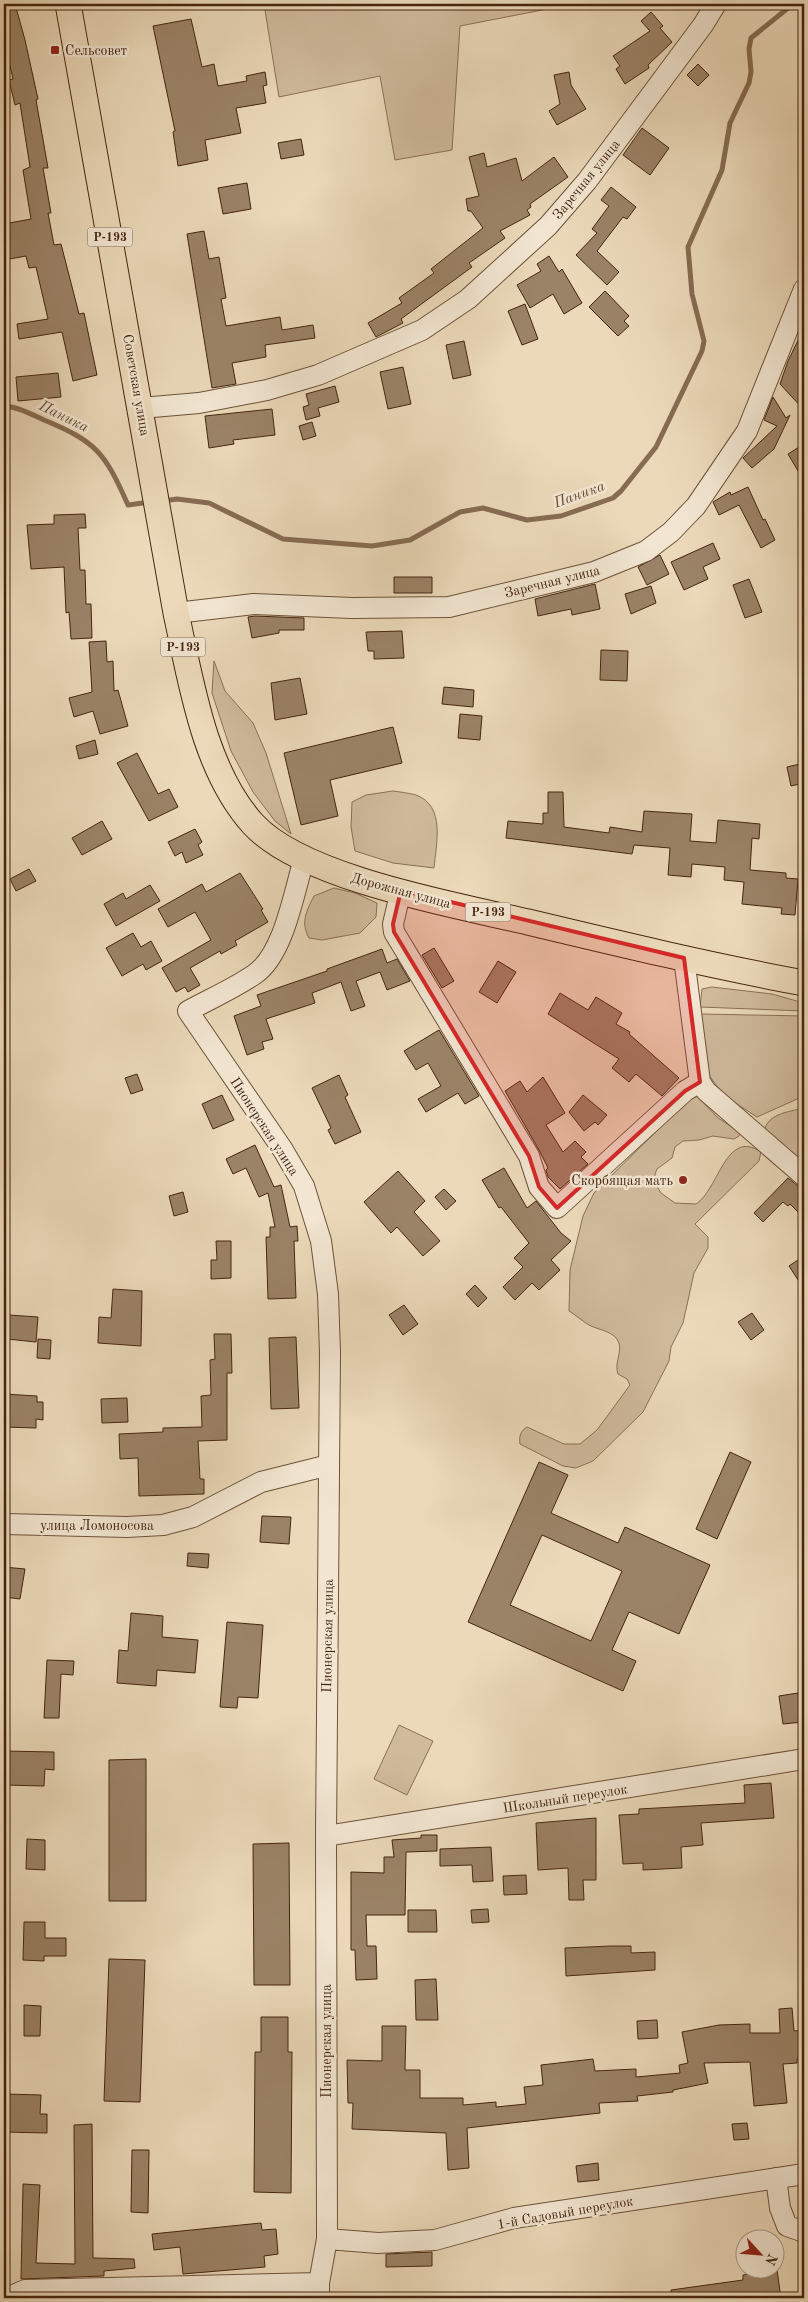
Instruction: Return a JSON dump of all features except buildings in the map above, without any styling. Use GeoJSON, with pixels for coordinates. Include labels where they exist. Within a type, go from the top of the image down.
{"type":"FeatureCollection","features":[{"type":"Feature","properties":{"kind":"main road","name":"Советская улица"},"geometry":{"type":"LineString","coordinates":[[68,4],[176,613],[193,692],[216,764]]}},
{"type":"Feature","properties":{"kind":"main road","name":"Дорожная улица"},"geometry":{"type":"LineString","coordinates":[[216,764],[232,794],[252,823],[276,844],[304,859],[335,871],[400,890],[684,958],[804,983]]}},
{"type":"Feature","properties":{"kind":"street","name":"Заречная улица"},"geometry":{"type":"LineString","coordinates":[[141,408],[199,403],[267,390],[318,374],[422,330],[468,299],[548,226],[587,181],[703,25],[716,4]]}},
{"type":"Feature","properties":{"kind":"street","name":"Заречная улица"},"geometry":{"type":"LineString","coordinates":[[176,613],[254,604],[352,608],[449,607],[594,572],[646,551],[671,532],[696,506],[747,432],[804,289]]}},
{"type":"Feature","properties":{"kind":"street","name":"Пионерская улица"},"geometry":{"type":"LineString","coordinates":[[304,859],[280,938],[273,954],[257,973],[188,1011],[283,1150],[304,1186],[321,1241],[328,1294],[330,1353],[326,1836],[327,2239],[319,2291]]}},
{"type":"Feature","properties":{"kind":"street"},"geometry":{"type":"LineString","coordinates":[[400,890],[393,924],[394,932],[529,1156],[539,1187],[557,1208],[685,1091],[700,1082]]}},
{"type":"Feature","properties":{"kind":"street"},"geometry":{"type":"LineString","coordinates":[[684,958],[700,1082],[706,1091],[804,1176]]}},
{"type":"Feature","properties":{"kind":"street","name":"улица Ломоносова"},"geometry":{"type":"LineString","coordinates":[[4,1524],[127,1527],[163,1525],[193,1517],[261,1482],[329,1465]]}},
{"type":"Feature","properties":{"kind":"street","name":"Школьный переулок"},"geometry":{"type":"LineString","coordinates":[[326,1836],[804,1759]]}},
{"type":"Feature","properties":{"kind":"street","name":"1-й Садовый переулок"},"geometry":{"type":"LineString","coordinates":[[327,2239],[378,2243],[435,2240],[514,2218],[804,2174]]}},
{"type":"Feature","properties":{"kind":"street"},"geometry":{"type":"LineString","coordinates":[[776,2178],[780,2208],[788,2226],[804,2232]]}},
{"type":"Feature","properties":{"kind":"street"},"geometry":{"type":"LineString","coordinates":[[7,2298],[25,2290],[132,2294],[319,2291]]}},
{"type":"Feature","properties":{"kind":"highlighted area"},"geometry":{"type":"Polygon","coordinates":[[[401,890],[684,958],[700,1082],[685,1091],[557,1208],[539,1187],[529,1156],[394,932],[393,924],[401,890]]]}},
{"type":"Feature","properties":{"kind":"shaded area"},"geometry":{"type":"Polygon","coordinates":[[[264,4],[573,4],[460,26],[452,150],[395,160],[380,76],[279,97],[264,4]]]}},
{"type":"Feature","properties":{"kind":"shaded area"},"geometry":{"type":"Polygon","coordinates":[[[214,661],[225,691],[253,723],[266,753],[291,834],[275,821],[253,792],[231,751],[212,693],[214,661]]]}},
{"type":"Feature","properties":{"kind":"shaded area"},"geometry":{"type":"Polygon","coordinates":[[[393,791],[416,795],[425,800],[432,808],[437,827],[434,868],[393,863],[355,851],[351,827],[352,802],[366,795],[393,791]]]}},
{"type":"Feature","properties":{"kind":"shaded area"},"geometry":{"type":"Polygon","coordinates":[[[334,888],[355,893],[377,903],[376,917],[360,933],[322,940],[309,938],[306,932],[305,921],[311,901],[314,896],[334,888]]]}},
{"type":"Feature","properties":{"kind":"shaded area"},"geometry":{"type":"Polygon","coordinates":[[[712,987],[772,994],[804,1003],[804,1011],[700,1007],[702,989],[712,987]]]}},
{"type":"Feature","properties":{"kind":"shaded area"},"geometry":{"type":"Polygon","coordinates":[[[701,1014],[804,1016],[804,1096],[757,1117],[723,1095],[709,1075],[701,1014]]]}},
{"type":"Feature","properties":{"kind":"shaded area"},"geometry":{"type":"Polygon","coordinates":[[[692,1096],[697,1096],[718,1118],[740,1132],[739,1136],[734,1139],[713,1136],[699,1140],[683,1141],[675,1147],[672,1158],[657,1169],[655,1174],[656,1185],[661,1193],[675,1203],[696,1204],[711,1186],[724,1163],[739,1148],[749,1147],[761,1152],[759,1161],[695,1224],[708,1237],[708,1248],[694,1273],[683,1323],[671,1347],[669,1361],[643,1412],[593,1461],[576,1468],[563,1466],[520,1444],[521,1432],[527,1427],[564,1444],[580,1444],[597,1430],[630,1385],[627,1379],[618,1374],[617,1366],[620,1347],[617,1339],[610,1333],[589,1325],[569,1311],[570,1270],[583,1216],[594,1193],[692,1096]]]}},
{"type":"Feature","properties":{"kind":"shaded area"},"geometry":{"type":"Polygon","coordinates":[[[804,1108],[804,1164],[764,1135],[765,1128],[772,1118],[804,1108]]]}},
{"type":"Feature","properties":{"kind":"shaded area"},"geometry":{"type":"Polygon","coordinates":[[[399,1725],[433,1741],[407,1795],[374,1779],[399,1725]]]}},
{"type":"Feature","properties":{"kind":"waterway","name":"Паника"},"geometry":{"type":"LineString","coordinates":[[163,501],[177,499],[209,503],[283,539],[372,546],[410,540],[460,512],[483,508],[527,520],[561,516],[613,498],[621,491],[656,447],[702,351],[704,341],[692,294],[688,247],[722,170],[730,123],[749,83],[751,72],[749,49],[751,38],[793,4]]}},
{"type":"Feature","properties":{"kind":"waterway","name":"Паника"},"geometry":{"type":"LineString","coordinates":[[4,406],[24,411],[76,435],[97,451],[105,461],[113,473],[128,505],[150,502]]}},
{"type":"Feature","properties":{"kind":"place","name":"Сельсовет"},"geometry":{"type":"Point","coordinates":[55,50]}},
{"type":"Feature","properties":{"kind":"place","name":"Скорбящая мать"},"geometry":{"type":"Point","coordinates":[683,1180]}}]}
